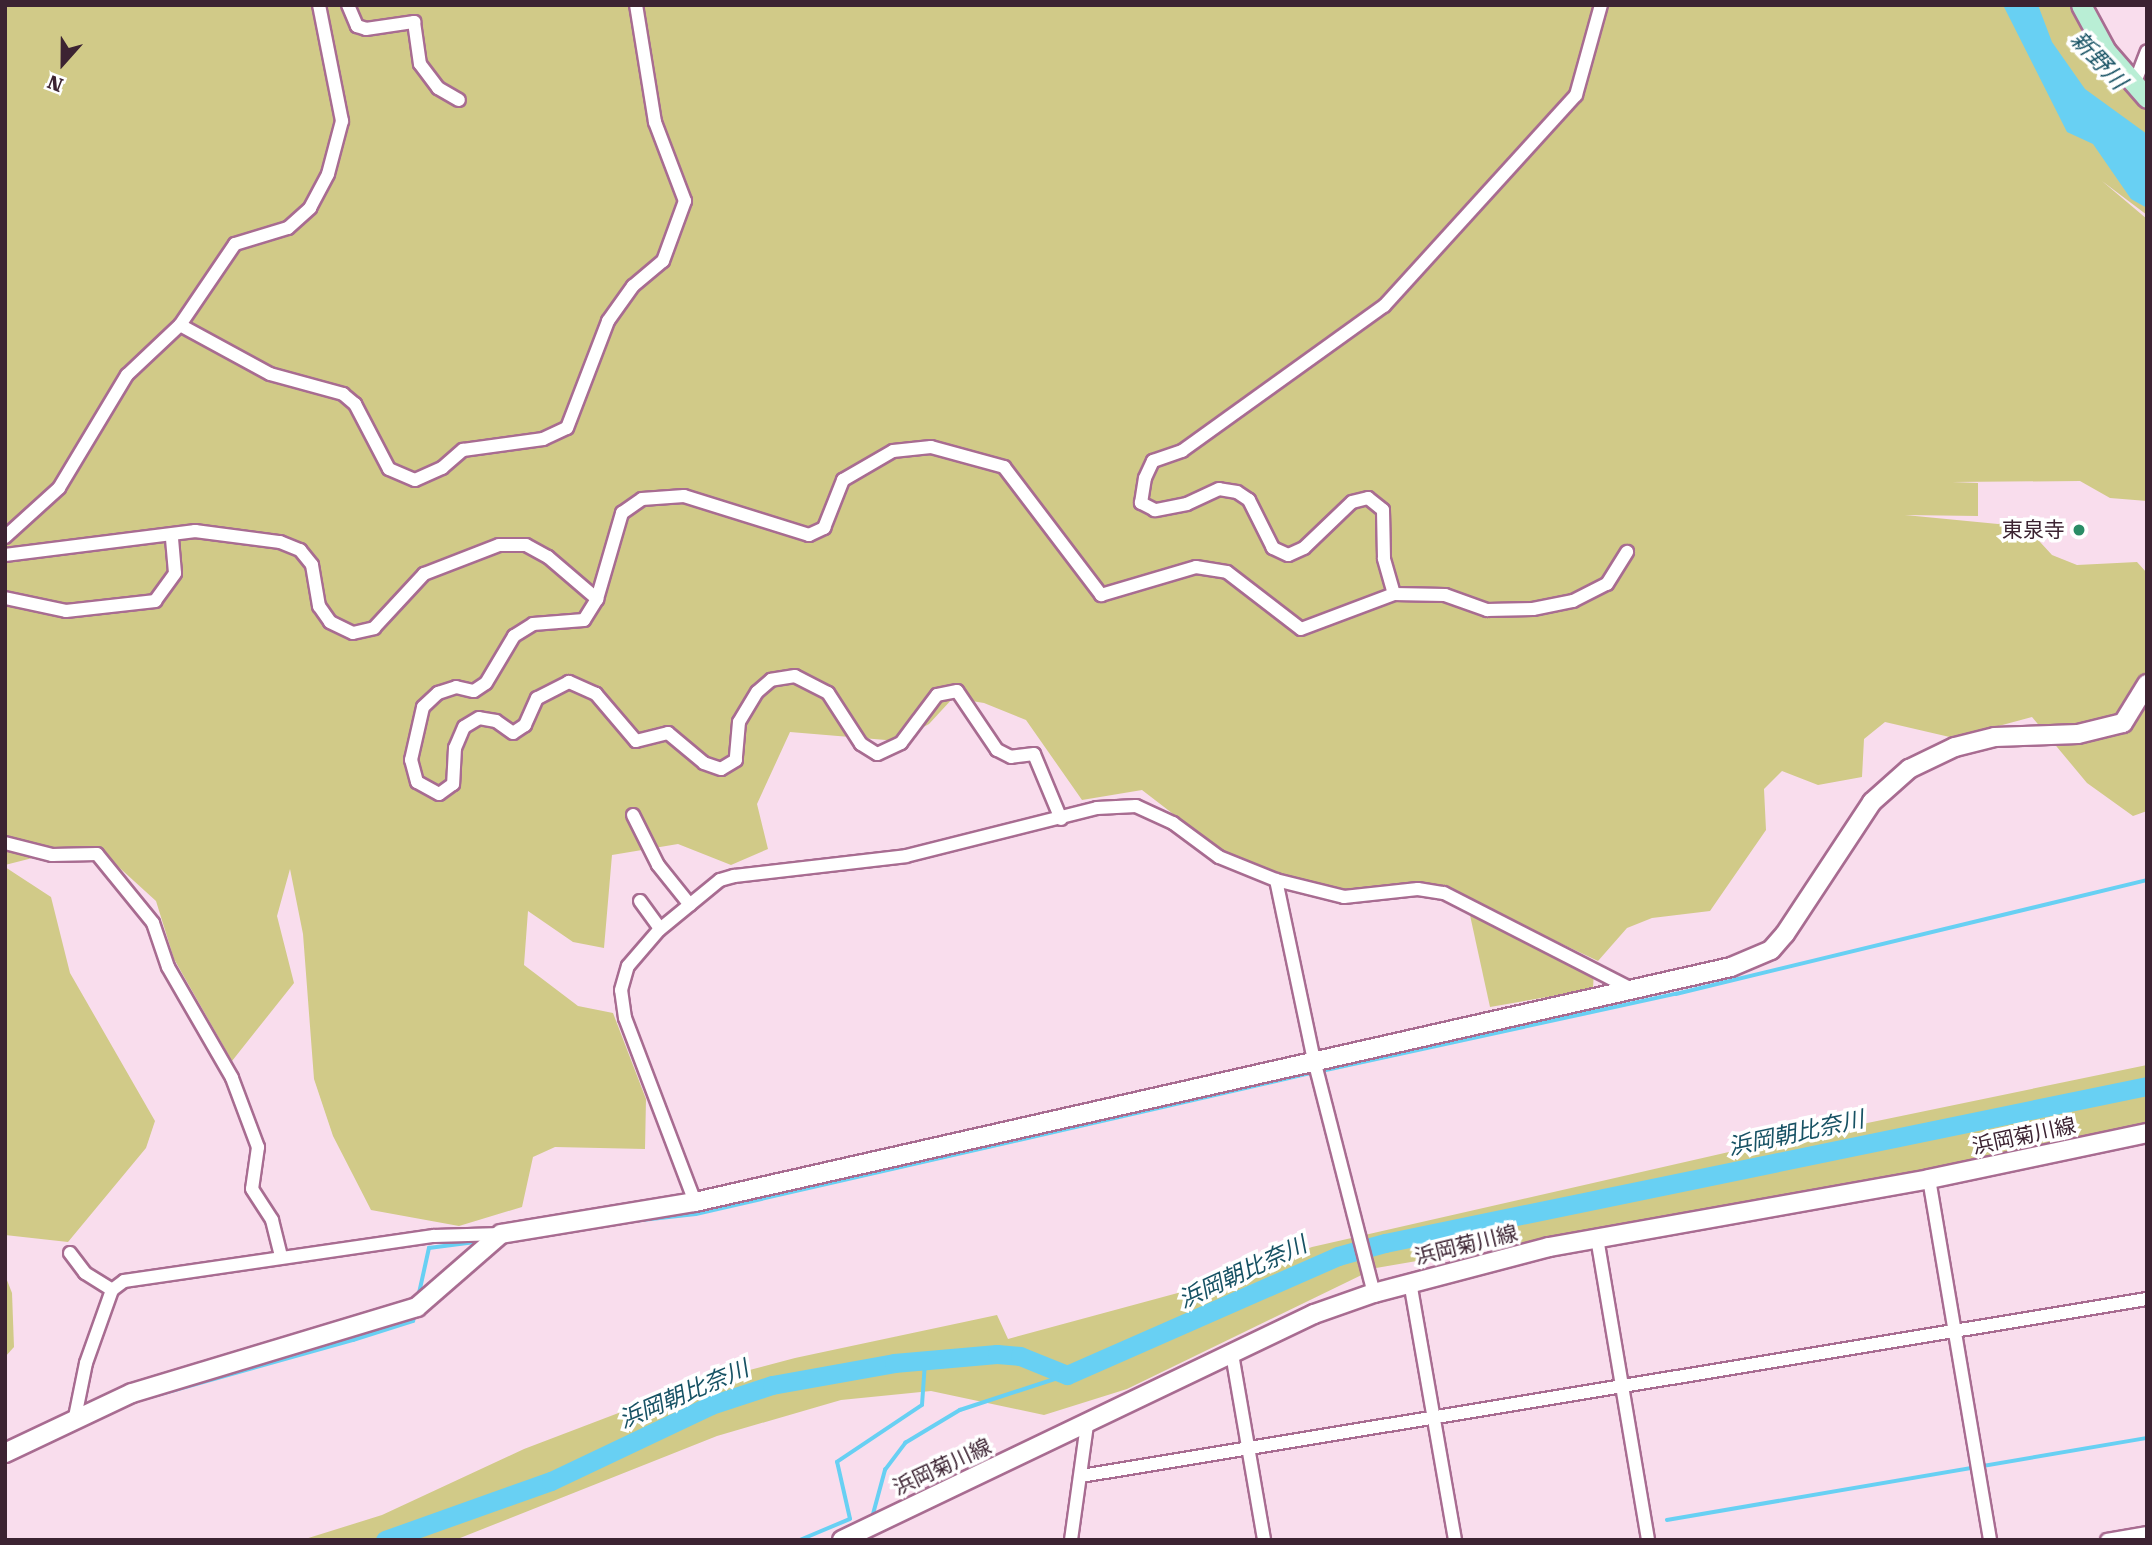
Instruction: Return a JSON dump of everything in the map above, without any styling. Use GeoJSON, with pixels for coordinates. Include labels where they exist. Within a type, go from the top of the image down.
{"type":"FeatureCollection","features":[{"type":"Feature","properties":{"kind":"main road"},"geometry":{"type":"LineString","coordinates":[[2081,5],[2140,91]]}},
{"type":"Feature","properties":{"kind":"street"},"geometry":{"type":"LineString","coordinates":[[5,537],[59,488],[127,374],[180,325],[235,244],[288,228],[310,208],[328,174],[342,121],[319,5]]}},
{"type":"Feature","properties":{"kind":"street"},"geometry":{"type":"LineString","coordinates":[[348,5],[356,26],[366,29],[414,22],[420,64],[438,88],[459,100]]}},
{"type":"Feature","properties":{"kind":"street"},"geometry":{"type":"LineString","coordinates":[[180,325],[270,374],[342,394],[355,404],[389,469],[415,480],[442,468],[463,450],[543,439],[567,428],[608,321],[633,286],[663,261],[685,201],[655,122],[636,5]]}},
{"type":"Feature","properties":{"kind":"street"},"geometry":{"type":"LineString","coordinates":[[1394,594],[1384,558],[1383,510],[1368,498],[1352,502],[1304,548],[1288,555],[1273,548],[1249,500],[1237,492],[1219,489],[1187,504],[1155,510],[1141,503],[1144,478],[1153,461],[1182,451],[1384,306],[1576,95],[1601,5]]}},
{"type":"Feature","properties":{"kind":"street"},"geometry":{"type":"LineString","coordinates":[[2140,91],[2147,51]]}},
{"type":"Feature","properties":{"kind":"street"},"geometry":{"type":"LineString","coordinates":[[1061,819],[1034,754],[1011,757],[997,750],[957,691],[937,695],[901,743],[877,754],[861,744],[828,693],[795,676],[771,680],[757,692],[738,722],[736,760],[721,769],[704,763],[668,733],[636,741],[596,694],[569,682],[537,698],[525,725],[513,733],[496,721],[480,718],[464,727],[455,748],[453,784],[439,794],[417,782],[411,760],[423,707],[438,693],[456,687],[474,691],[486,683],[514,636],[533,624],[584,620],[597,599],[622,513],[642,499],[671,493],[809,535],[824,528],[843,480],[872,459],[931,447],[1004,467],[1101,595],[1196,567],[1227,572],[1301,629],[1394,594],[1445,595],[1487,610],[1534,610],[1573,601],[1607,584],[1627,552]]}},
{"type":"Feature","properties":{"kind":"street"},"geometry":{"type":"LineString","coordinates":[[5,555],[218,533],[300,550],[312,565],[319,606],[330,622],[353,633],[374,628],[424,574],[499,545],[526,545],[548,557],[597,599]]}},
{"type":"Feature","properties":{"kind":"street"},"geometry":{"type":"LineString","coordinates":[[5,598],[66,611],[155,601],[175,573],[172,536]]}},
{"type":"Feature","properties":{"kind":"street"},"geometry":{"type":"LineString","coordinates":[[75,1418],[86,1363],[112,1290],[124,1281],[160,1273],[281,1256],[500,1234],[695,1202],[1731,967],[1771,950],[1871,802],[1909,768],[1955,747],[1996,737],[2078,734],[2123,723],[2147,684]]}},
{"type":"Feature","properties":{"kind":"street"},"geometry":{"type":"LineString","coordinates":[[695,1202],[622,1004],[628,966],[660,929],[734,876],[906,856],[1117,804],[1136,806],[1173,823],[1219,857],[1276,880],[1344,897],[1418,889],[1444,893],[1632,989]]}},
{"type":"Feature","properties":{"kind":"street"},"geometry":{"type":"LineString","coordinates":[[633,815],[658,865],[690,905]]}},
{"type":"Feature","properties":{"kind":"street"},"geometry":{"type":"LineString","coordinates":[[5,843],[52,855],[97,854],[153,923],[168,967],[232,1078],[258,1147],[252,1189],[272,1220],[281,1256]]}},
{"type":"Feature","properties":{"kind":"street"},"geometry":{"type":"LineString","coordinates":[[1276,880],[1314,1060],[1372,1285]]}},
{"type":"Feature","properties":{"kind":"street"},"geometry":{"type":"LineString","coordinates":[[640,901],[660,929]]}},
{"type":"Feature","properties":{"kind":"street","name":"浜岡菊川線"},"geometry":{"type":"LineString","coordinates":[[842,1540],[1372,1285],[1410,1282],[1597,1238],[1929,1179],[2147,1133]]}},
{"type":"Feature","properties":{"kind":"street"},"geometry":{"type":"LineString","coordinates":[[1929,1179],[1990,1540]]}},
{"type":"Feature","properties":{"kind":"street"},"geometry":{"type":"LineString","coordinates":[[5,1453],[132,1393],[406,1312],[425,1300],[500,1234]]}},
{"type":"Feature","properties":{"kind":"street"},"geometry":{"type":"LineString","coordinates":[[1597,1238],[1647,1540]]}},
{"type":"Feature","properties":{"kind":"street"},"geometry":{"type":"LineString","coordinates":[[70,1253],[85,1273],[112,1290]]}},
{"type":"Feature","properties":{"kind":"street"},"geometry":{"type":"LineString","coordinates":[[1410,1282],[1436,1418],[1455,1540]]}},
{"type":"Feature","properties":{"kind":"street"},"geometry":{"type":"LineString","coordinates":[[1081,1476],[2147,1299]]}},
{"type":"Feature","properties":{"kind":"street"},"geometry":{"type":"LineString","coordinates":[[1232,1354],[1264,1540]]}},
{"type":"Feature","properties":{"kind":"street"},"geometry":{"type":"LineString","coordinates":[[1071,1540],[1087,1424]]}},
{"type":"Feature","properties":{"kind":"street"},"geometry":{"type":"LineString","coordinates":[[2107,1540],[2147,1533]]}},
{"type":"Feature","properties":{"kind":"shaded area"},"geometry":{"type":"Polygon","coordinates":[[[5,5],[2076,5],[2147,107],[2147,215],[2102,181],[2147,219],[2147,501],[2110,498],[2080,481],[1952,482],[1978,483],[1978,516],[1905,515],[1998,524],[2020,520],[2052,555],[2077,565],[2137,562],[2147,573],[2147,811],[2133,816],[2087,783],[2032,717],[1954,738],[1885,722],[1864,739],[1862,777],[1818,785],[1782,771],[1764,789],[1766,830],[1710,911],[1652,918],[1627,928],[1598,961],[1435,884],[1339,896],[1220,850],[1142,790],[1082,800],[1026,720],[984,703],[953,698],[929,724],[898,741],[790,732],[757,804],[768,849],[731,865],[678,844],[612,855],[604,948],[573,942],[528,911],[524,965],[578,1006],[613,1013],[646,1099],[645,1149],[555,1147],[533,1157],[522,1207],[459,1226],[371,1210],[333,1136],[314,1079],[303,934],[290,869],[277,916],[294,983],[232,1061],[174,959],[156,901],[112,861],[60,851],[5,865],[5,5]]]}},
{"type":"Feature","properties":{"kind":"shaded area"},"geometry":{"type":"Polygon","coordinates":[[[5,867],[51,897],[70,973],[155,1121],[146,1148],[68,1242],[5,1235],[5,867]]]}},
{"type":"Feature","properties":{"kind":"shaded area"},"geometry":{"type":"Polygon","coordinates":[[[1468,906],[1594,969],[1593,989],[1490,1007],[1468,906]]]}},
{"type":"Feature","properties":{"kind":"shaded area"},"geometry":{"type":"Polygon","coordinates":[[[2147,1065],[2147,1123],[1947,1170],[1376,1268],[1127,1389],[1044,1415],[931,1391],[841,1400],[717,1436],[455,1540],[302,1540],[382,1515],[524,1449],[692,1385],[795,1358],[997,1315],[1008,1339],[1211,1284],[1312,1247],[1742,1149],[2147,1065]]]}},
{"type":"Feature","properties":{"kind":"shaded area"},"geometry":{"type":"Polygon","coordinates":[[[5,1275],[12,1293],[14,1347],[5,1357],[5,1275]]]}},
{"type":"Feature","properties":{"kind":"water"},"geometry":{"type":"Polygon","coordinates":[[[2003,5],[2038,5],[2052,42],[2085,89],[2147,134],[2147,208],[2131,199],[2093,144],[2067,132],[2003,5]]]}},
{"type":"Feature","properties":{"kind":"waterway"},"geometry":{"type":"LineString","coordinates":[[1326,1070],[1676,994],[2147,880]]}},
{"type":"Feature","properties":{"kind":"waterway"},"geometry":{"type":"LineString","coordinates":[[624,1222],[696,1214],[1311,1073]]}},
{"type":"Feature","properties":{"kind":"waterway","name":"浜岡朝比奈川"},"geometry":{"type":"LineString","coordinates":[[385,1540],[551,1481],[711,1405],[772,1385],[894,1363],[997,1354],[1020,1356],[1067,1375],[1338,1256],[1385,1243],[2147,1086]]}},
{"type":"Feature","properties":{"kind":"waterway"},"geometry":{"type":"LineString","coordinates":[[418,1298],[429,1248],[475,1242]]}},
{"type":"Feature","properties":{"kind":"waterway"},"geometry":{"type":"LineString","coordinates":[[150,1397],[353,1340],[413,1321],[416,1313]]}},
{"type":"Feature","properties":{"kind":"waterway"},"geometry":{"type":"LineString","coordinates":[[800,1540],[850,1519],[837,1462],[922,1405],[925,1362]]}},
{"type":"Feature","properties":{"kind":"waterway"},"geometry":{"type":"LineString","coordinates":[[872,1518],[885,1470],[905,1443],[960,1410],[1067,1375]]}},
{"type":"Feature","properties":{"kind":"waterway"},"geometry":{"type":"LineString","coordinates":[[1667,1520],[2147,1438]]}},
{"type":"Feature","properties":{"kind":"place","name":"東泉寺"},"geometry":{"type":"Point","coordinates":[2079,530]}},
{"type":"Feature","properties":{"kind":"water label","name":"新野川"},"geometry":{"type":"Point","coordinates":[2098,61]}}]}
